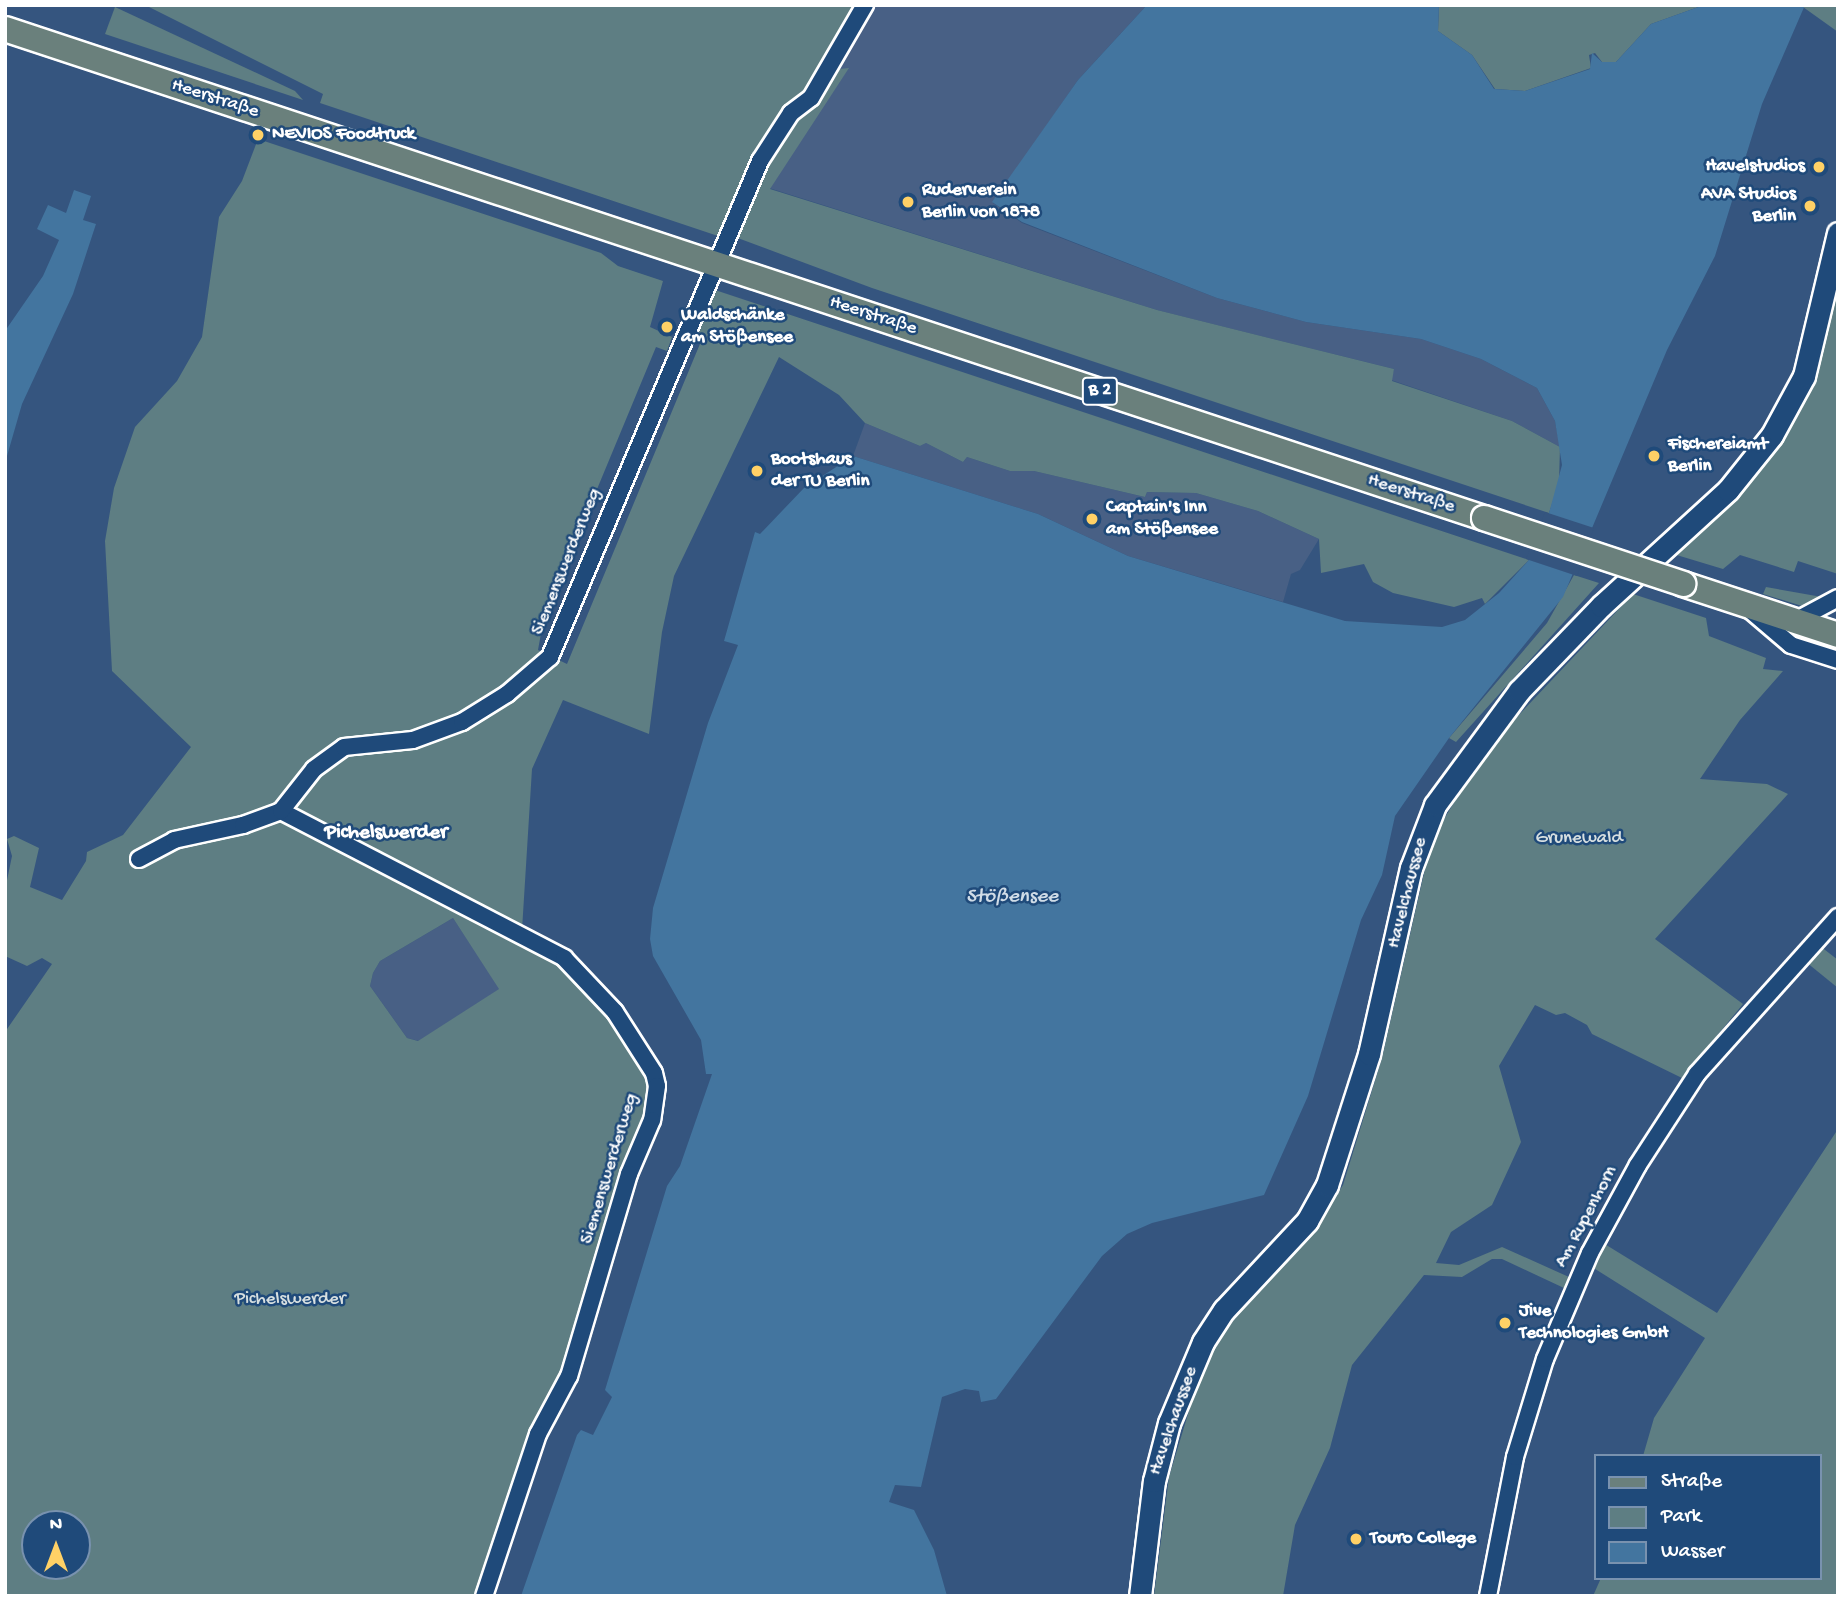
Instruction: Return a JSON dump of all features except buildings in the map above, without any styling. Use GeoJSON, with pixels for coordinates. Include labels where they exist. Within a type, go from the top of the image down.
{"type":"FeatureCollection","features":[{"type":"Feature","properties":{"kind":"main road","name":"Heerstraße"},"geometry":{"type":"LineString","coordinates":[[5,29],[1838,635]]}},
{"type":"Feature","properties":{"kind":"street","name":"Siemenswerderweg"},"geometry":{"type":"LineString","coordinates":[[484,1596],[538,1434],[569,1376],[629,1174],[652,1120],[657,1086],[654,1073],[615,1012],[564,958],[281,811],[314,769],[344,747],[412,740],[462,722],[507,694],[551,657],[716,264],[774,136],[791,113],[811,98],[865,5]]}},
{"type":"Feature","properties":{"kind":"street","name":"Havelchaussee"},"geometry":{"type":"LineString","coordinates":[[1140,1596],[1154,1481],[1178,1400],[1203,1342],[1224,1310],[1307,1221],[1327,1185],[1369,1054],[1412,868],[1435,805],[1519,691],[1601,606],[1728,490],[1772,435],[1804,376],[1838,233]]}},
{"type":"Feature","properties":{"kind":"street"},"geometry":{"type":"LineString","coordinates":[[1795,621],[1838,598]]}},
{"type":"Feature","properties":{"kind":"street","name":"Heerstraße"},"geometry":{"type":"LineString","coordinates":[[1741,603],[1791,645],[1838,660]]}},
{"type":"Feature","properties":{"kind":"street"},"geometry":{"type":"LineString","coordinates":[[139,859],[174,841],[243,825],[281,811]]}},
{"type":"Feature","properties":{"kind":"street","name":"Am Rupenhorn"},"geometry":{"type":"LineString","coordinates":[[1488,1596],[1519,1443],[1545,1359],[1590,1253],[1638,1165],[1697,1074],[1838,916]]}},
{"type":"Feature","properties":{"kind":"shaded area"},"geometry":{"type":"Polygon","coordinates":[[[865,5],[1147,5],[1078,80],[993,203],[1022,223],[1217,298],[1306,322],[1421,339],[1481,359],[1537,388],[1555,421],[1560,447],[1512,421],[1391,380],[1394,369],[1157,310],[769,188],[848,69],[829,70],[865,5]]]}},
{"type":"Feature","properties":{"kind":"shaded area"},"geometry":{"type":"Polygon","coordinates":[[[865,423],[920,446],[926,443],[963,462],[967,457],[1010,471],[1034,471],[1145,497],[1147,492],[1196,493],[1258,511],[1319,539],[1300,570],[1291,574],[1283,602],[1128,556],[1038,514],[853,456],[865,423]]]}},
{"type":"Feature","properties":{"kind":"shaded area"},"geometry":{"type":"Polygon","coordinates":[[[453,918],[500,989],[419,1041],[407,1038],[370,986],[373,973],[380,961],[453,918]]]}},
{"type":"Feature","properties":{"kind":"green space"},"geometry":{"type":"Polygon","coordinates":[[[145,5],[865,5],[830,70],[849,68],[770,189],[1157,310],[1394,369],[1392,381],[1512,421],[1560,447],[1559,483],[1549,513],[872,288],[735,237],[721,237],[320,103],[323,94],[145,5]]]}},
{"type":"Feature","properties":{"kind":"green space"},"geometry":{"type":"Polygon","coordinates":[[[1439,5],[1704,5],[1651,24],[1616,62],[1602,62],[1595,53],[1589,55],[1591,68],[1525,91],[1495,89],[1472,55],[1438,31],[1439,5]]]}},
{"type":"Feature","properties":{"kind":"green space"},"geometry":{"type":"Polygon","coordinates":[[[1805,5],[1838,5],[1838,32],[1803,7],[1805,5]]]}},
{"type":"Feature","properties":{"kind":"green space"},"geometry":{"type":"Polygon","coordinates":[[[115,7],[295,91],[303,100],[105,34],[115,7]]]}},
{"type":"Feature","properties":{"kind":"green space","name":"Pichelswerder"},"geometry":{"type":"Polygon","coordinates":[[[258,139],[601,253],[618,266],[663,281],[650,327],[672,337],[667,351],[656,347],[544,617],[538,650],[567,664],[702,339],[693,334],[712,289],[1529,560],[1485,604],[1482,598],[1454,607],[1393,593],[1373,582],[1364,564],[1321,573],[1319,539],[1258,511],[1196,493],[1147,492],[1145,497],[1034,471],[1010,471],[967,457],[963,462],[926,443],[920,446],[865,423],[839,395],[779,357],[674,576],[662,632],[649,734],[563,700],[532,769],[522,930],[574,957],[662,1079],[570,1397],[542,1434],[490,1596],[5,1596],[5,1032],[52,964],[42,958],[27,966],[5,956],[5,890],[12,856],[7,839],[14,836],[39,848],[30,887],[62,900],[86,861],[87,852],[123,835],[191,747],[112,671],[105,541],[114,488],[135,427],[177,381],[202,337],[219,217],[242,181],[258,139]],[[453,918],[380,961],[370,986],[407,1038],[418,1041],[499,989],[453,918]]]}},
{"type":"Feature","properties":{"kind":"green space"},"geometry":{"type":"Polygon","coordinates":[[[1838,271],[1838,574],[1798,561],[1794,572],[1740,555],[1723,569],[1670,553],[1777,441],[1838,271]]]}},
{"type":"Feature","properties":{"kind":"green space"},"geometry":{"type":"Polygon","coordinates":[[[1574,575],[1599,583],[1456,742],[1449,738],[1547,623],[1574,575]]]}},
{"type":"Feature","properties":{"kind":"green space"},"geometry":{"type":"Polygon","coordinates":[[[1766,587],[1822,597],[1802,606],[1763,594],[1766,587]]]}},
{"type":"Feature","properties":{"kind":"green space","name":"Grunewald"},"geometry":{"type":"Polygon","coordinates":[[[1633,594],[1706,618],[1709,636],[1766,658],[1763,669],[1783,671],[1740,720],[1700,779],[1767,784],[1788,794],[1655,939],[1743,1004],[1682,1078],[1592,1034],[1587,1025],[1565,1013],[1556,1015],[1535,1005],[1499,1066],[1521,1142],[1492,1205],[1451,1232],[1436,1263],[1459,1265],[1502,1247],[1569,1277],[1564,1288],[1502,1259],[1492,1259],[1462,1277],[1424,1275],[1352,1365],[1330,1448],[1295,1525],[1283,1596],[1154,1596],[1169,1477],[1198,1381],[1218,1341],[1243,1308],[1311,1236],[1343,1185],[1382,1058],[1430,847],[1438,829],[1472,773],[1516,718],[1633,594]]]}},
{"type":"Feature","properties":{"kind":"green space"},"geometry":{"type":"Polygon","coordinates":[[[1820,946],[1838,960],[1838,988],[1806,962],[1820,946]]]}},
{"type":"Feature","properties":{"kind":"green space"},"geometry":{"type":"Polygon","coordinates":[[[1838,1129],[1838,1596],[1593,1596],[1600,1580],[1822,1580],[1822,1454],[1644,1454],[1654,1418],[1705,1338],[1592,1267],[1603,1243],[1717,1313],[1838,1129]]]}},
{"type":"Feature","properties":{"kind":"water","name":"Stößensee"},"geometry":{"type":"Polygon","coordinates":[[[1147,5],[1439,5],[1438,31],[1472,55],[1494,89],[1525,91],[1590,69],[1592,53],[1602,62],[1616,62],[1651,24],[1704,5],[1805,5],[1762,104],[1715,256],[1667,350],[1563,597],[1449,738],[1395,816],[1382,875],[1361,920],[1308,1096],[1264,1195],[1152,1223],[1127,1234],[1102,1256],[996,1399],[981,1402],[979,1391],[965,1389],[942,1397],[921,1487],[895,1485],[889,1502],[914,1510],[934,1550],[947,1596],[521,1596],[577,1435],[581,1430],[593,1435],[612,1397],[605,1390],[667,1186],[680,1166],[712,1074],[706,1074],[701,1040],[653,956],[650,939],[653,908],[708,723],[738,645],[724,641],[755,532],[760,534],[804,488],[853,456],[1038,514],[1128,556],[1345,621],[1442,627],[1465,620],[1499,593],[1529,560],[1549,513],[1562,465],[1555,421],[1537,388],[1481,359],[1421,339],[1306,322],[1217,298],[1022,222],[992,202],[1078,80],[1147,5]]]}},
{"type":"Feature","properties":{"kind":"water"},"geometry":{"type":"Polygon","coordinates":[[[74,190],[91,196],[83,220],[96,224],[73,294],[22,404],[5,463],[5,331],[43,276],[59,240],[37,229],[48,205],[66,213],[74,190]]]}},
{"type":"Feature","properties":{"kind":"pier"},"geometry":{"type":"Polygon","coordinates":[[[1545,512],[1594,528],[1577,576],[1526,559],[1545,512]]]}},
{"type":"Feature","properties":{"kind":"place","name":"NEVIOS Foodtruck"},"geometry":{"type":"Point","coordinates":[258,135]}},
{"type":"Feature","properties":{"kind":"place","name":"Havelstudios"},"geometry":{"type":"Point","coordinates":[1819,167]}},
{"type":"Feature","properties":{"kind":"place","name":"Ruderverein Berlin von 1878"},"geometry":{"type":"Point","coordinates":[908,202]}},
{"type":"Feature","properties":{"kind":"place","name":"AVA Studios Berlin"},"geometry":{"type":"Point","coordinates":[1810,206]}},
{"type":"Feature","properties":{"kind":"place","name":"Waldschänke am Stößensee"},"geometry":{"type":"Point","coordinates":[667,327]}},
{"type":"Feature","properties":{"kind":"place","name":"Fischereiamt Berlin"},"geometry":{"type":"Point","coordinates":[1654,456]}},
{"type":"Feature","properties":{"kind":"place","name":"Bootshaus der TU Berlin"},"geometry":{"type":"Point","coordinates":[757,471]}},
{"type":"Feature","properties":{"kind":"place","name":"Captain's Inn am Stößensee"},"geometry":{"type":"Point","coordinates":[1092,519]}},
{"type":"Feature","properties":{"kind":"place","name":"Jive Technologies GmbH"},"geometry":{"type":"Point","coordinates":[1505,1323]}},
{"type":"Feature","properties":{"kind":"place","name":"Touro College"},"geometry":{"type":"Point","coordinates":[1356,1539]}},
{"type":"Feature","properties":{"kind":"district","name":"Pichelswerder"},"geometry":{"type":"Point","coordinates":[386,834]}}]}
